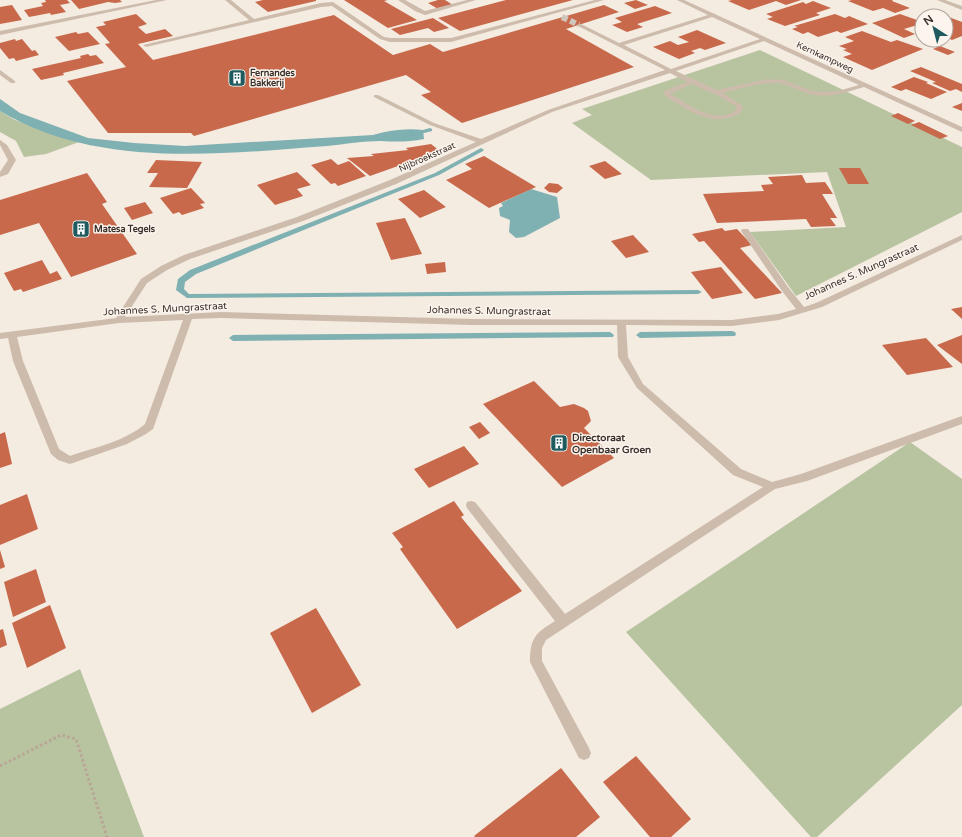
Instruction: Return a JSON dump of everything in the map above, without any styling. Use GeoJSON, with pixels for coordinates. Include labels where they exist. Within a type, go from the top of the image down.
{"type":"FeatureCollection","features":[{"type":"Feature","properties":{"kind":"street"},"geometry":{"type":"LineString","coordinates":[[0,33],[164,0]]}},
{"type":"Feature","properties":{"kind":"street"},"geometry":{"type":"LineString","coordinates":[[228,0],[252,20]]}},
{"type":"Feature","properties":{"kind":"street"},"geometry":{"type":"LineString","coordinates":[[401,0],[425,13],[473,0]]}},
{"type":"Feature","properties":{"kind":"street"},"geometry":{"type":"LineString","coordinates":[[146,46],[252,20],[321,5],[333,4],[382,38],[390,40],[451,40],[601,0]]}},
{"type":"Feature","properties":{"kind":"street","name":"Kernkampweg"},"geometry":{"type":"LineString","coordinates":[[680,0],[962,130]]}},
{"type":"Feature","properties":{"kind":"street"},"geometry":{"type":"LineString","coordinates":[[940,0],[962,8]]}},
{"type":"Feature","properties":{"kind":"street"},"geometry":{"type":"LineString","coordinates":[[554,13],[562,17]]}},
{"type":"Feature","properties":{"kind":"street"},"geometry":{"type":"LineString","coordinates":[[618,45],[713,15]]}},
{"type":"Feature","properties":{"kind":"street"},"geometry":{"type":"LineString","coordinates":[[579,25],[711,91],[717,92],[769,81],[782,81],[811,93],[823,95],[865,85]]}},
{"type":"Feature","properties":{"kind":"street","name":"Nijbroekstraat"},"geometry":{"type":"LineString","coordinates":[[119,320],[144,281],[164,268],[187,257],[300,219],[393,182],[550,111],[765,39]]}},
{"type":"Feature","properties":{"kind":"street"},"geometry":{"type":"LineString","coordinates":[[0,72],[13,82]]}},
{"type":"Feature","properties":{"kind":"street"},"geometry":{"type":"LineString","coordinates":[[692,82],[670,89],[666,92],[667,95],[709,117],[725,118],[738,112],[740,108],[738,105],[717,92]]}},
{"type":"Feature","properties":{"kind":"street"},"geometry":{"type":"LineString","coordinates":[[376,96],[432,124],[482,142]]}},
{"type":"Feature","properties":{"kind":"street"},"geometry":{"type":"LineString","coordinates":[[0,142],[5,146],[12,160],[5,172],[0,175]]}},
{"type":"Feature","properties":{"kind":"street"},"geometry":{"type":"LineString","coordinates":[[746,231],[785,289],[802,310]]}},
{"type":"Feature","properties":{"kind":"street","name":"Johannes S. Mungrastraat"},"geometry":{"type":"LineString","coordinates":[[4,335],[119,320],[221,315],[472,322],[732,323],[779,317],[819,305],[962,237]]}},
{"type":"Feature","properties":{"kind":"street"},"geometry":{"type":"LineString","coordinates":[[4,335],[18,362],[55,451],[62,457],[70,460],[133,438],[149,426],[188,317]]}},
{"type":"Feature","properties":{"kind":"street"},"geometry":{"type":"LineString","coordinates":[[621,322],[624,357],[640,386],[737,472],[772,486]]}},
{"type":"Feature","properties":{"kind":"street"},"geometry":{"type":"LineString","coordinates":[[584,753],[536,662],[536,648],[542,636],[772,486],[803,478],[962,420]]}},
{"type":"Feature","properties":{"kind":"street"},"geometry":{"type":"LineString","coordinates":[[471,505],[563,621]]}},
{"type":"Feature","properties":{"kind":"path"},"geometry":{"type":"LineString","coordinates":[[0,766],[61,735],[76,739],[106,837]]}},
{"type":"Feature","properties":{"kind":"green space"},"geometry":{"type":"Polygon","coordinates":[[[760,50],[962,147],[962,212],[796,296],[750,232],[846,227],[827,172],[651,180],[572,123],[592,115],[582,109],[760,50]]]}},
{"type":"Feature","properties":{"kind":"green space"},"geometry":{"type":"Polygon","coordinates":[[[0,111],[15,120],[79,142],[46,154],[24,157],[16,141],[0,132],[0,111]]]}},
{"type":"Feature","properties":{"kind":"green space"},"geometry":{"type":"Polygon","coordinates":[[[910,442],[962,479],[962,705],[817,837],[811,837],[626,632],[910,442]]]}},
{"type":"Feature","properties":{"kind":"green space"},"geometry":{"type":"Polygon","coordinates":[[[80,669],[144,837],[0,837],[0,709],[80,669]]]}},
{"type":"Feature","properties":{"kind":"water"},"geometry":{"type":"Polygon","coordinates":[[[0,99],[20,113],[88,138],[134,143],[185,146],[373,135],[404,129],[423,130],[424,139],[402,142],[381,141],[202,154],[118,150],[77,142],[37,129],[0,111],[0,99]]]}},
{"type":"Feature","properties":{"kind":"water"},"geometry":{"type":"Polygon","coordinates":[[[531,189],[557,197],[560,218],[524,237],[516,238],[509,232],[510,220],[500,216],[499,208],[503,206],[501,203],[531,189]]]}},
{"type":"Feature","properties":{"kind":"building"},"geometry":{"type":"Polygon","coordinates":[[[45,0],[67,0],[70,3],[60,5],[66,12],[29,17],[24,10],[43,6],[41,3],[46,2],[45,0]]]}},
{"type":"Feature","properties":{"kind":"building"},"geometry":{"type":"Polygon","coordinates":[[[71,0],[120,0],[122,2],[108,2],[79,9],[71,0]]]}},
{"type":"Feature","properties":{"kind":"building"},"geometry":{"type":"Polygon","coordinates":[[[263,0],[316,1],[268,12],[255,2],[263,0]]]}},
{"type":"Feature","properties":{"kind":"building"},"geometry":{"type":"Polygon","coordinates":[[[344,0],[388,0],[384,1],[417,20],[388,28],[344,0]]]}},
{"type":"Feature","properties":{"kind":"building"},"geometry":{"type":"Polygon","coordinates":[[[438,0],[445,0],[453,5],[438,9],[428,3],[438,0]]]}},
{"type":"Feature","properties":{"kind":"building"},"geometry":{"type":"Polygon","coordinates":[[[506,0],[573,0],[460,31],[438,18],[506,0]]]}},
{"type":"Feature","properties":{"kind":"building"},"geometry":{"type":"Polygon","coordinates":[[[636,0],[648,5],[635,9],[624,3],[636,0]]]}},
{"type":"Feature","properties":{"kind":"building"},"geometry":{"type":"Polygon","coordinates":[[[801,0],[786,5],[776,1],[749,10],[728,1],[801,0]]]}},
{"type":"Feature","properties":{"kind":"building"},"geometry":{"type":"Polygon","coordinates":[[[893,0],[892,1],[910,8],[895,13],[883,8],[873,11],[848,1],[893,0]]]}},
{"type":"Feature","properties":{"kind":"building"},"geometry":{"type":"Polygon","coordinates":[[[813,1],[831,8],[816,13],[820,15],[785,26],[767,19],[773,17],[766,14],[803,2],[806,4],[813,1]]]}},
{"type":"Feature","properties":{"kind":"building"},"geometry":{"type":"Polygon","coordinates":[[[12,5],[22,20],[0,24],[0,7],[12,5]]]}},
{"type":"Feature","properties":{"kind":"building","name":"Fernandes Bakkerij"},"geometry":{"type":"Polygon","coordinates":[[[604,5],[619,12],[566,29],[634,67],[462,123],[421,95],[431,92],[406,75],[194,136],[191,133],[108,133],[67,81],[126,67],[105,44],[110,43],[96,27],[106,25],[103,22],[136,14],[147,24],[138,27],[146,34],[165,29],[173,36],[138,44],[153,60],[334,15],[393,55],[430,44],[443,52],[604,5]]]}},
{"type":"Feature","properties":{"kind":"building"},"geometry":{"type":"Polygon","coordinates":[[[655,6],[672,13],[637,24],[643,27],[627,32],[612,25],[622,22],[615,18],[655,6]]]}},
{"type":"Feature","properties":{"kind":"building"},"geometry":{"type":"Polygon","coordinates":[[[835,14],[845,18],[849,16],[868,24],[841,33],[837,31],[818,37],[808,32],[803,34],[792,29],[798,27],[794,26],[835,14]]]}},
{"type":"Feature","properties":{"kind":"building"},"geometry":{"type":"Polygon","coordinates":[[[900,14],[914,19],[914,26],[904,29],[914,34],[904,38],[872,23],[900,14]]]}},
{"type":"Feature","properties":{"kind":"building"},"geometry":{"type":"Polygon","coordinates":[[[433,18],[449,28],[434,32],[428,28],[400,35],[391,29],[433,18]]]}},
{"type":"Feature","properties":{"kind":"building"},"geometry":{"type":"Polygon","coordinates":[[[954,19],[962,22],[962,36],[954,39],[954,19]]]}},
{"type":"Feature","properties":{"kind":"building"},"geometry":{"type":"Polygon","coordinates":[[[697,30],[726,43],[705,50],[700,48],[691,51],[695,53],[679,59],[653,47],[670,41],[678,45],[689,42],[678,37],[697,30]]]}},
{"type":"Feature","properties":{"kind":"building"},"geometry":{"type":"Polygon","coordinates":[[[862,31],[891,42],[897,40],[914,46],[914,48],[923,49],[872,70],[843,57],[852,54],[843,50],[847,49],[839,46],[854,41],[845,37],[862,31]]]}},
{"type":"Feature","properties":{"kind":"building"},"geometry":{"type":"Polygon","coordinates":[[[76,32],[78,34],[88,32],[100,44],[69,51],[55,37],[76,32]]]}},
{"type":"Feature","properties":{"kind":"building"},"geometry":{"type":"Polygon","coordinates":[[[15,39],[16,41],[22,39],[32,51],[35,50],[39,55],[16,61],[14,58],[9,59],[0,48],[0,43],[15,39]]]}},
{"type":"Feature","properties":{"kind":"building"},"geometry":{"type":"Polygon","coordinates":[[[945,48],[955,52],[948,55],[933,49],[945,48]]]}},
{"type":"Feature","properties":{"kind":"building"},"geometry":{"type":"Polygon","coordinates":[[[88,54],[90,56],[96,55],[104,63],[41,80],[32,69],[81,58],[80,56],[88,54]]]}},
{"type":"Feature","properties":{"kind":"building"},"geometry":{"type":"Polygon","coordinates":[[[921,67],[962,84],[962,92],[956,89],[950,91],[932,83],[936,82],[910,71],[921,67]]]}},
{"type":"Feature","properties":{"kind":"building"},"geometry":{"type":"Polygon","coordinates":[[[914,77],[928,82],[926,83],[947,92],[931,99],[906,89],[901,91],[891,87],[914,77]]]}},
{"type":"Feature","properties":{"kind":"building"},"geometry":{"type":"Polygon","coordinates":[[[962,103],[962,111],[952,107],[962,103]]]}},
{"type":"Feature","properties":{"kind":"building"},"geometry":{"type":"Polygon","coordinates":[[[898,113],[915,121],[908,124],[891,116],[898,113]]]}},
{"type":"Feature","properties":{"kind":"building"},"geometry":{"type":"Polygon","coordinates":[[[919,122],[948,136],[940,139],[911,125],[919,122]]]}},
{"type":"Feature","properties":{"kind":"building"},"geometry":{"type":"Polygon","coordinates":[[[431,144],[440,151],[370,176],[347,158],[374,156],[371,154],[408,150],[406,148],[431,144]]]}},
{"type":"Feature","properties":{"kind":"building"},"geometry":{"type":"Polygon","coordinates":[[[484,156],[536,187],[489,208],[446,180],[472,169],[465,164],[484,156]]]}},
{"type":"Feature","properties":{"kind":"building"},"geometry":{"type":"Polygon","coordinates":[[[331,159],[338,165],[349,161],[366,176],[338,186],[335,183],[331,184],[311,165],[331,159]]]}},
{"type":"Feature","properties":{"kind":"building"},"geometry":{"type":"Polygon","coordinates":[[[156,160],[202,162],[187,188],[149,187],[158,173],[147,173],[156,160]]]}},
{"type":"Feature","properties":{"kind":"building"},"geometry":{"type":"Polygon","coordinates":[[[605,161],[622,174],[605,179],[589,166],[605,161]]]}},
{"type":"Feature","properties":{"kind":"building"},"geometry":{"type":"Polygon","coordinates":[[[839,168],[860,168],[869,184],[848,184],[839,168]]]}},
{"type":"Feature","properties":{"kind":"building"},"geometry":{"type":"Polygon","coordinates":[[[297,172],[311,185],[297,189],[303,196],[275,205],[257,185],[297,172]]]}},
{"type":"Feature","properties":{"kind":"building","name":"Matesa Tegels"},"geometry":{"type":"Polygon","coordinates":[[[87,173],[107,202],[102,204],[137,254],[71,277],[39,223],[0,235],[0,200],[87,173]]]}},
{"type":"Feature","properties":{"kind":"building"},"geometry":{"type":"Polygon","coordinates":[[[802,175],[806,183],[825,182],[833,194],[822,194],[837,218],[830,218],[836,226],[811,227],[806,219],[717,223],[703,194],[764,191],[761,185],[773,184],[768,177],[802,175]]]}},
{"type":"Feature","properties":{"kind":"building"},"geometry":{"type":"Polygon","coordinates":[[[549,183],[558,184],[563,188],[557,193],[549,192],[544,188],[549,183]]]}},
{"type":"Feature","properties":{"kind":"building"},"geometry":{"type":"Polygon","coordinates":[[[191,188],[205,203],[200,204],[204,208],[182,215],[179,212],[173,214],[160,198],[191,188]]]}},
{"type":"Feature","properties":{"kind":"building"},"geometry":{"type":"Polygon","coordinates":[[[424,190],[446,207],[420,218],[398,199],[424,190]]]}},
{"type":"Feature","properties":{"kind":"building"},"geometry":{"type":"Polygon","coordinates":[[[145,202],[153,213],[132,220],[124,208],[145,202]]]}},
{"type":"Feature","properties":{"kind":"building"},"geometry":{"type":"Polygon","coordinates":[[[405,218],[422,254],[391,260],[376,223],[405,218]]]}},
{"type":"Feature","properties":{"kind":"building"},"geometry":{"type":"Polygon","coordinates":[[[722,228],[725,231],[737,229],[752,245],[740,248],[782,293],[755,299],[704,241],[699,242],[692,234],[722,228]]]}},
{"type":"Feature","properties":{"kind":"building"},"geometry":{"type":"Polygon","coordinates":[[[633,235],[649,252],[626,258],[611,241],[633,235]]]}},
{"type":"Feature","properties":{"kind":"building"},"geometry":{"type":"Polygon","coordinates":[[[42,260],[50,274],[57,271],[62,279],[23,292],[21,289],[14,291],[4,273],[42,260]]]}},
{"type":"Feature","properties":{"kind":"building"},"geometry":{"type":"Polygon","coordinates":[[[445,262],[446,272],[427,274],[425,264],[445,262]]]}},
{"type":"Feature","properties":{"kind":"building"},"geometry":{"type":"Polygon","coordinates":[[[721,267],[743,293],[712,299],[691,272],[721,267]]]}},
{"type":"Feature","properties":{"kind":"building"},"geometry":{"type":"Polygon","coordinates":[[[962,307],[962,319],[951,309],[962,307]]]}},
{"type":"Feature","properties":{"kind":"building"},"geometry":{"type":"Polygon","coordinates":[[[962,335],[962,364],[937,345],[962,335]]]}},
{"type":"Feature","properties":{"kind":"building"},"geometry":{"type":"Polygon","coordinates":[[[926,338],[953,367],[907,375],[882,345],[926,338]]]}},
{"type":"Feature","properties":{"kind":"building","name":"Directoraat Openbaar Groen"},"geometry":{"type":"Polygon","coordinates":[[[534,381],[560,407],[574,404],[588,411],[591,421],[584,428],[614,458],[562,487],[483,404],[534,381]]]}},
{"type":"Feature","properties":{"kind":"building"},"geometry":{"type":"Polygon","coordinates":[[[480,422],[490,433],[479,439],[469,427],[480,422]]]}},
{"type":"Feature","properties":{"kind":"building"},"geometry":{"type":"Polygon","coordinates":[[[5,432],[12,464],[0,468],[0,434],[5,432]]]}},
{"type":"Feature","properties":{"kind":"building"},"geometry":{"type":"Polygon","coordinates":[[[464,446],[479,464],[429,488],[414,469],[464,446]]]}},
{"type":"Feature","properties":{"kind":"building"},"geometry":{"type":"Polygon","coordinates":[[[27,494],[38,529],[0,545],[0,505],[27,494]]]}},
{"type":"Feature","properties":{"kind":"building"},"geometry":{"type":"Polygon","coordinates":[[[454,501],[464,515],[461,517],[522,591],[457,629],[400,549],[403,547],[392,533],[454,501]]]}},
{"type":"Feature","properties":{"kind":"building"},"geometry":{"type":"Polygon","coordinates":[[[0,550],[5,567],[0,569],[0,550]]]}},
{"type":"Feature","properties":{"kind":"building"},"geometry":{"type":"Polygon","coordinates":[[[36,569],[46,602],[13,617],[4,582],[36,569]]]}},
{"type":"Feature","properties":{"kind":"building"},"geometry":{"type":"Polygon","coordinates":[[[50,605],[66,648],[27,668],[12,623],[50,605]]]}},
{"type":"Feature","properties":{"kind":"building"},"geometry":{"type":"Polygon","coordinates":[[[316,608],[361,685],[312,713],[270,633],[316,608]]]}},
{"type":"Feature","properties":{"kind":"building"},"geometry":{"type":"Polygon","coordinates":[[[3,629],[7,645],[0,648],[0,630],[3,629]]]}},
{"type":"Feature","properties":{"kind":"building"},"geometry":{"type":"Polygon","coordinates":[[[636,756],[691,819],[671,837],[650,837],[603,782],[636,756]]]}},
{"type":"Feature","properties":{"kind":"building"},"geometry":{"type":"Polygon","coordinates":[[[561,768],[600,817],[576,837],[474,836],[561,768]]]}},
{"type":"Feature","properties":{"kind":"waterway"},"geometry":{"type":"LineString","coordinates":[[412,134],[430,130]]}},
{"type":"Feature","properties":{"kind":"waterway"},"geometry":{"type":"LineString","coordinates":[[481,150],[437,174],[193,272],[181,281],[180,290],[187,296],[698,292]]}},
{"type":"Feature","properties":{"kind":"waterway"},"geometry":{"type":"LineString","coordinates":[[640,335],[732,334]]}},
{"type":"Feature","properties":{"kind":"waterway"},"geometry":{"type":"LineString","coordinates":[[233,338],[610,335]]}},
{"type":"Feature","properties":{"kind":"tunnel"},"geometry":{"type":"LineString","coordinates":[[562,17],[579,25]]}},
{"type":"Feature","properties":{"kind":"place","name":"Fernandes Bakkerij"},"geometry":{"type":"Point","coordinates":[237,78]}},
{"type":"Feature","properties":{"kind":"place","name":"Matesa Tegels"},"geometry":{"type":"Point","coordinates":[81,229]}},
{"type":"Feature","properties":{"kind":"place","name":"Directoraat Openbaar Groen"},"geometry":{"type":"Point","coordinates":[559,443]}}]}
